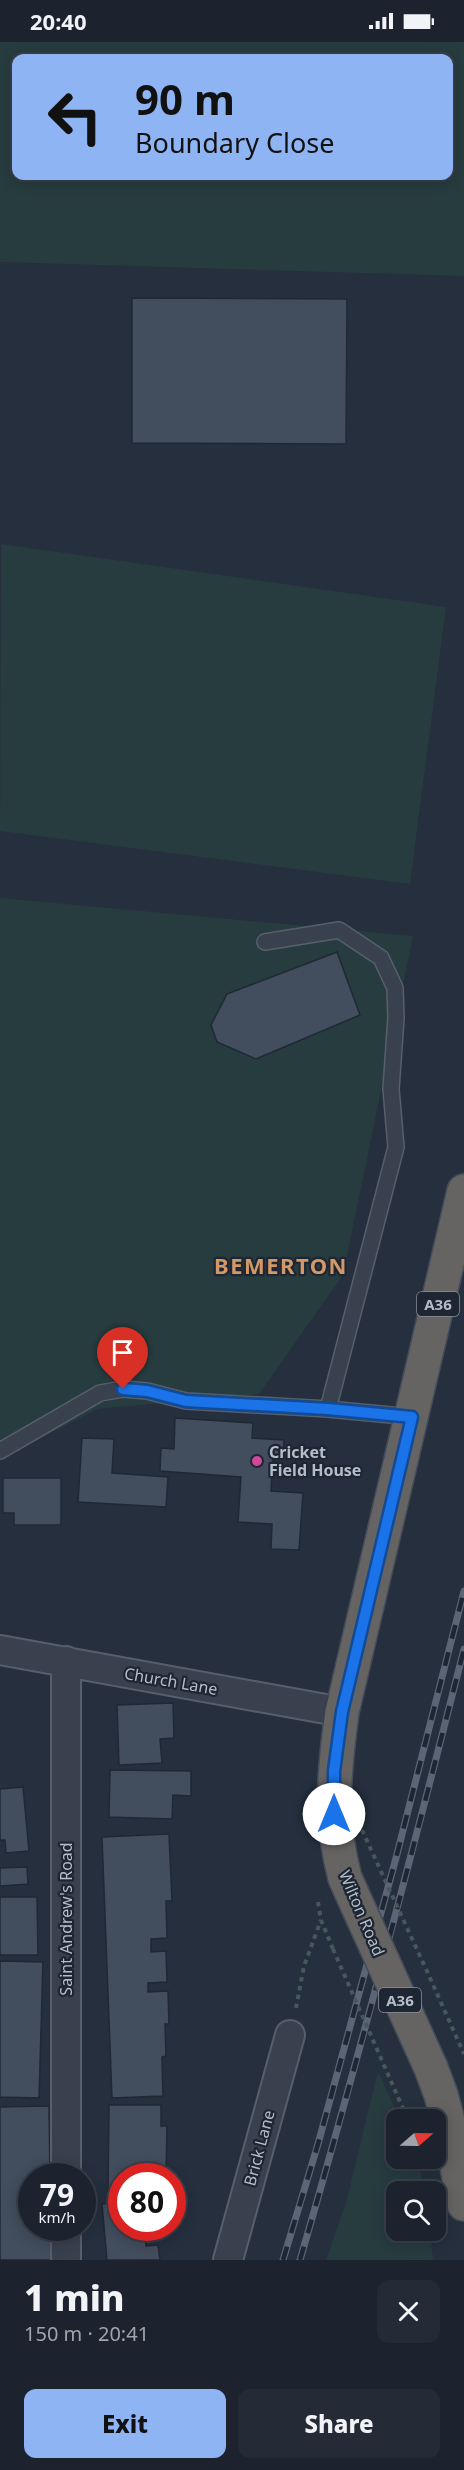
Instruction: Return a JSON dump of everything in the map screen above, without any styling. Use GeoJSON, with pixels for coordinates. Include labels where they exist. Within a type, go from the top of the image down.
{"type":"FeatureCollection","features":[{"type":"Feature","properties":{"kind":"highway","name":"Wilton Road"},"geometry":{"type":"LineString","coordinates":[[464,1191],[342,1712],[334,1771],[335,1839],[345,1878],[431,2068],[449,2125],[464,2204]]}},
{"type":"Feature","properties":{"kind":"street","name":"Church Lane"},"geometry":{"type":"LineString","coordinates":[[0,1650],[342,1712]]}},
{"type":"Feature","properties":{"kind":"street","name":"Saint Andrew's Road"},"geometry":{"type":"LineString","coordinates":[[66,1661],[66,2163]]}},
{"type":"Feature","properties":{"kind":"street","name":"Brick Lane"},"geometry":{"type":"LineString","coordinates":[[228,2260],[290,2035]]}},
{"type":"Feature","properties":{"kind":"street"},"geometry":{"type":"LineString","coordinates":[[66,2241],[66,2260]]}},
{"type":"Feature","properties":{"kind":"lane"},"geometry":{"type":"LineString","coordinates":[[266,942],[339,930],[381,958],[395,988],[396,1018],[391,1089],[396,1147],[328,1409]]}},
{"type":"Feature","properties":{"kind":"lane"},"geometry":{"type":"LineString","coordinates":[[0,1451],[100,1393],[123,1389],[147,1391],[186,1401],[328,1409],[412,1417]]}},
{"type":"Feature","properties":{"kind":"path"},"geometry":{"type":"LineString","coordinates":[[362,1830],[464,2054]]}},
{"type":"Feature","properties":{"kind":"path"},"geometry":{"type":"LineString","coordinates":[[290,2035],[304,1966],[321,1920]]}},
{"type":"Feature","properties":{"kind":"path"},"geometry":{"type":"LineString","coordinates":[[333,1949],[403,2109]]}},
{"type":"Feature","properties":{"kind":"green space"},"geometry":{"type":"Polygon","coordinates":[[[0,42],[464,42],[464,276],[0,262],[0,42]]]}},
{"type":"Feature","properties":{"kind":"green space"},"geometry":{"type":"Polygon","coordinates":[[[1,544],[446,607],[410,884],[0,831],[1,544]]]}},
{"type":"Feature","properties":{"kind":"green space"},"geometry":{"type":"Polygon","coordinates":[[[0,898],[413,936],[343,1275],[259,1394],[97,1409],[0,1460],[0,898]]]}},
{"type":"Feature","properties":{"kind":"green space"},"geometry":{"type":"Polygon","coordinates":[[[378,2071],[395,2109],[386,2109],[386,2169],[419,2169],[423,2181],[386,2181],[386,2241],[431,2241],[433,2260],[326,2260],[346,2203],[378,2071]]]}},
{"type":"Feature","properties":{"kind":"building"},"geometry":{"type":"Polygon","coordinates":[[[132,298],[347,299],[346,444],[132,443],[132,298]]]}},
{"type":"Feature","properties":{"kind":"building"},"geometry":{"type":"Polygon","coordinates":[[[337,952],[360,1015],[256,1059],[217,1042],[211,1025],[227,994],[337,952]]]}},
{"type":"Feature","properties":{"kind":"building"},"geometry":{"type":"Polygon","coordinates":[[[175,1418],[253,1423],[252,1438],[284,1440],[283,1456],[273,1455],[271,1491],[303,1493],[299,1550],[271,1549],[272,1524],[238,1522],[241,1477],[160,1471],[161,1448],[174,1449],[175,1418]]]}},
{"type":"Feature","properties":{"kind":"building"},"geometry":{"type":"Polygon","coordinates":[[[82,1438],[114,1439],[112,1473],[168,1477],[166,1507],[78,1502],[82,1438]]]}},
{"type":"Feature","properties":{"kind":"building"},"geometry":{"type":"Polygon","coordinates":[[[3,1478],[61,1478],[61,1525],[14,1525],[14,1513],[3,1513],[3,1478]]]}},
{"type":"Feature","properties":{"kind":"building"},"geometry":{"type":"Polygon","coordinates":[[[173,1703],[174,1738],[160,1739],[162,1763],[119,1765],[117,1705],[173,1703]]]}},
{"type":"Feature","properties":{"kind":"building"},"geometry":{"type":"Polygon","coordinates":[[[110,1770],[191,1771],[191,1796],[173,1795],[172,1819],[109,1817],[110,1770]]]}},
{"type":"Feature","properties":{"kind":"building"},"geometry":{"type":"Polygon","coordinates":[[[23,1787],[29,1851],[6,1853],[5,1840],[0,1840],[0,1789],[23,1787]]]}},
{"type":"Feature","properties":{"kind":"building"},"geometry":{"type":"Polygon","coordinates":[[[169,1834],[172,1901],[166,1901],[167,1938],[151,1939],[151,1952],[166,1951],[167,1982],[148,1983],[148,1992],[168,1991],[169,2024],[165,2024],[166,2056],[162,2057],[163,2096],[112,2098],[102,1837],[169,1834]]]}},
{"type":"Feature","properties":{"kind":"building"},"geometry":{"type":"Polygon","coordinates":[[[27,1867],[28,1884],[0,1886],[0,1868],[27,1867]]]}},
{"type":"Feature","properties":{"kind":"building"},"geometry":{"type":"Polygon","coordinates":[[[0,1897],[37,1897],[38,1955],[0,1955],[0,1897]]]}},
{"type":"Feature","properties":{"kind":"building"},"geometry":{"type":"Polygon","coordinates":[[[0,1961],[43,1962],[39,2098],[0,2097],[0,1961]]]}},
{"type":"Feature","properties":{"kind":"building"},"geometry":{"type":"Polygon","coordinates":[[[109,2105],[161,2105],[161,2126],[167,2126],[166,2163],[108,2163],[109,2105]]]}},
{"type":"Feature","properties":{"kind":"building"},"geometry":{"type":"Polygon","coordinates":[[[49,2106],[50,2163],[18,2163],[18,2241],[51,2241],[52,2260],[0,2260],[0,2107],[49,2106]]]}},
{"type":"Feature","properties":{"kind":"building"},"geometry":{"type":"Polygon","coordinates":[[[108,2203],[108,2241],[146,2241],[146,2246],[158,2245],[160,2260],[107,2260],[102,2204],[108,2203]]]}},
{"type":"Feature","properties":{"kind":"railway"},"geometry":{"type":"LineString","coordinates":[[283,2260],[318,2144],[396,1858],[464,1591]]}},
{"type":"Feature","properties":{"kind":"railway"},"geometry":{"type":"LineString","coordinates":[[300,2260],[385,1956],[464,1649]]}},
{"type":"Feature","properties":{"kind":"place","name":"Cricket Field House"},"geometry":{"type":"Point","coordinates":[257,1461]}},
{"type":"Feature","properties":{"kind":"district","name":"BEMERTON"},"geometry":{"type":"Point","coordinates":[281,1265]}},
{"type":"Feature","properties":{"kind":"route"},"geometry":{"type":"LineString","coordinates":[[123,1389],[147,1391],[186,1401],[328,1409],[412,1417],[342,1712],[334,1771],[334,1814]]}}]}
